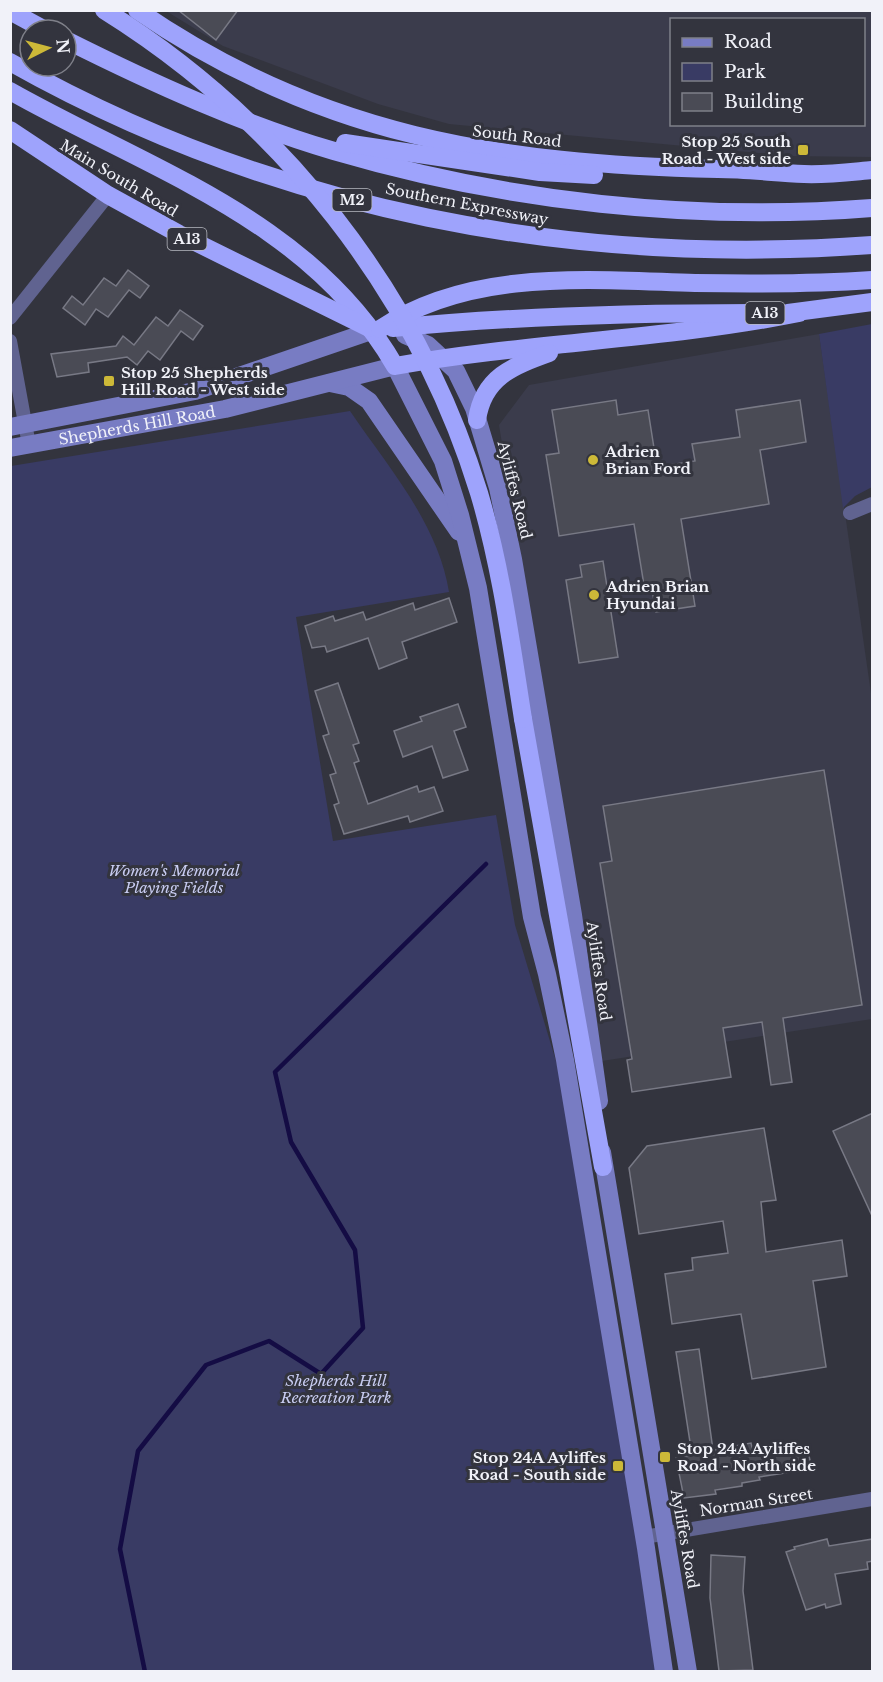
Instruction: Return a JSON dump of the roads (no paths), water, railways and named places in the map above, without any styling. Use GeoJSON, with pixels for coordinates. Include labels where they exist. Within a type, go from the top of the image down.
{"type":"FeatureCollection","features":[{"type":"Feature","properties":{"kind":"highway"},"geometry":{"type":"LineString","coordinates":[[104,10],[152,41],[200,77],[266,138],[344,228],[399,311],[448,409],[479,494],[501,581],[523,719],[603,1167]]}},
{"type":"Feature","properties":{"kind":"highway","name":"South Road"},"geometry":{"type":"LineString","coordinates":[[137,10],[178,39],[238,72],[322,108],[371,125],[454,146],[592,163],[807,174],[873,170]]}},
{"type":"Feature","properties":{"kind":"highway","name":"Southern Expressway"},"geometry":{"type":"LineString","coordinates":[[78,46],[199,101],[278,132],[402,169],[551,198],[692,211],[770,213],[873,208]]}},
{"type":"Feature","properties":{"kind":"highway","name":"Southern Expressway"},"geometry":{"type":"LineString","coordinates":[[10,62],[103,110],[202,151],[349,199],[426,218],[531,236],[655,249],[758,251],[873,245]]}},
{"type":"Feature","properties":{"kind":"highway"},"geometry":{"type":"LineString","coordinates":[[10,91],[261,225],[327,277],[377,330],[395,366],[444,357],[692,332],[799,313]]}},
{"type":"Feature","properties":{"kind":"highway","name":"Main South Road"},"geometry":{"type":"LineString","coordinates":[[10,130],[108,195],[178,234],[377,330]]}},
{"type":"Feature","properties":{"kind":"highway"},"geometry":{"type":"LineString","coordinates":[[278,132],[410,154],[540,172],[664,180],[775,180],[807,174]]}},
{"type":"Feature","properties":{"kind":"highway"},"geometry":{"type":"LineString","coordinates":[[377,330],[405,313],[429,304],[487,288],[518,284],[580,281],[783,285],[873,279]]}},
{"type":"Feature","properties":{"kind":"highway","name":"A13"},"geometry":{"type":"LineString","coordinates":[[377,330],[473,320],[657,313],[799,313],[873,302]]}},
{"type":"Feature","properties":{"kind":"highway"},"geometry":{"type":"LineString","coordinates":[[477,420],[485,391],[499,377],[522,363],[573,344]]}},
{"type":"Feature","properties":{"kind":"main road","name":"Ayliffes Road"},"geometry":{"type":"LineString","coordinates":[[377,330],[417,339],[444,357],[465,387],[498,488],[507,528],[554,803],[595,1065],[603,1167],[688,1671]]}},
{"type":"Feature","properties":{"kind":"main road","name":"Shepherds Hill Road"},"geometry":{"type":"LineString","coordinates":[[18,425],[195,391],[377,330]]}},
{"type":"Feature","properties":{"kind":"main road","name":"Shepherds Hill Road"},"geometry":{"type":"LineString","coordinates":[[20,446],[225,409],[395,366]]}},
{"type":"Feature","properties":{"kind":"main road"},"geometry":{"type":"LineString","coordinates":[[395,366],[443,461],[478,588],[532,917],[551,990],[567,1072],[664,1671]]}},
{"type":"Feature","properties":{"kind":"main road"},"geometry":{"type":"LineString","coordinates":[[327,383],[349,387],[369,401],[468,546]]}},
{"type":"Feature","properties":{"kind":"street"},"geometry":{"type":"LineString","coordinates":[[10,318],[108,195]]}},
{"type":"Feature","properties":{"kind":"street"},"geometry":{"type":"LineString","coordinates":[[10,341],[20,446]]}},
{"type":"Feature","properties":{"kind":"street"},"geometry":{"type":"LineString","coordinates":[[850,513],[873,504]]}},
{"type":"Feature","properties":{"kind":"street","name":"Norman Street"},"geometry":{"type":"LineString","coordinates":[[644,1537],[873,1499]]}},
{"type":"Feature","properties":{"kind":"waterway"},"geometry":{"type":"LineString","coordinates":[[145,1672],[120,1549],[138,1451],[206,1365],[269,1341],[321,1374],[363,1328],[355,1250],[291,1142],[275,1072],[486,864]]}},
{"type":"Feature","properties":{"kind":"place","name":"Stop 25 South Road - West side"},"geometry":{"type":"Point","coordinates":[803,150]}},
{"type":"Feature","properties":{"kind":"place","name":"Stop 25 Shepherds Hill Road - West side"},"geometry":{"type":"Point","coordinates":[109,381]}},
{"type":"Feature","properties":{"kind":"place","name":"Adrien Brian Ford"},"geometry":{"type":"Point","coordinates":[593,460]}},
{"type":"Feature","properties":{"kind":"place","name":"Adrien Brian Hyundai"},"geometry":{"type":"Point","coordinates":[594,595]}},
{"type":"Feature","properties":{"kind":"place","name":"Stop 24A Ayliffes Road - North side"},"geometry":{"type":"Point","coordinates":[665,1457]}},
{"type":"Feature","properties":{"kind":"place","name":"Stop 24A Ayliffes Road - South side"},"geometry":{"type":"Point","coordinates":[618,1466]}},
{"type":"Feature","properties":{"kind":"park label","name":"Women's Memorial Playing Fields"},"geometry":{"type":"Point","coordinates":[174,878]}},
{"type":"Feature","properties":{"kind":"park label","name":"Shepherds Hill Recreation Park"},"geometry":{"type":"Point","coordinates":[336,1388]}}]}
